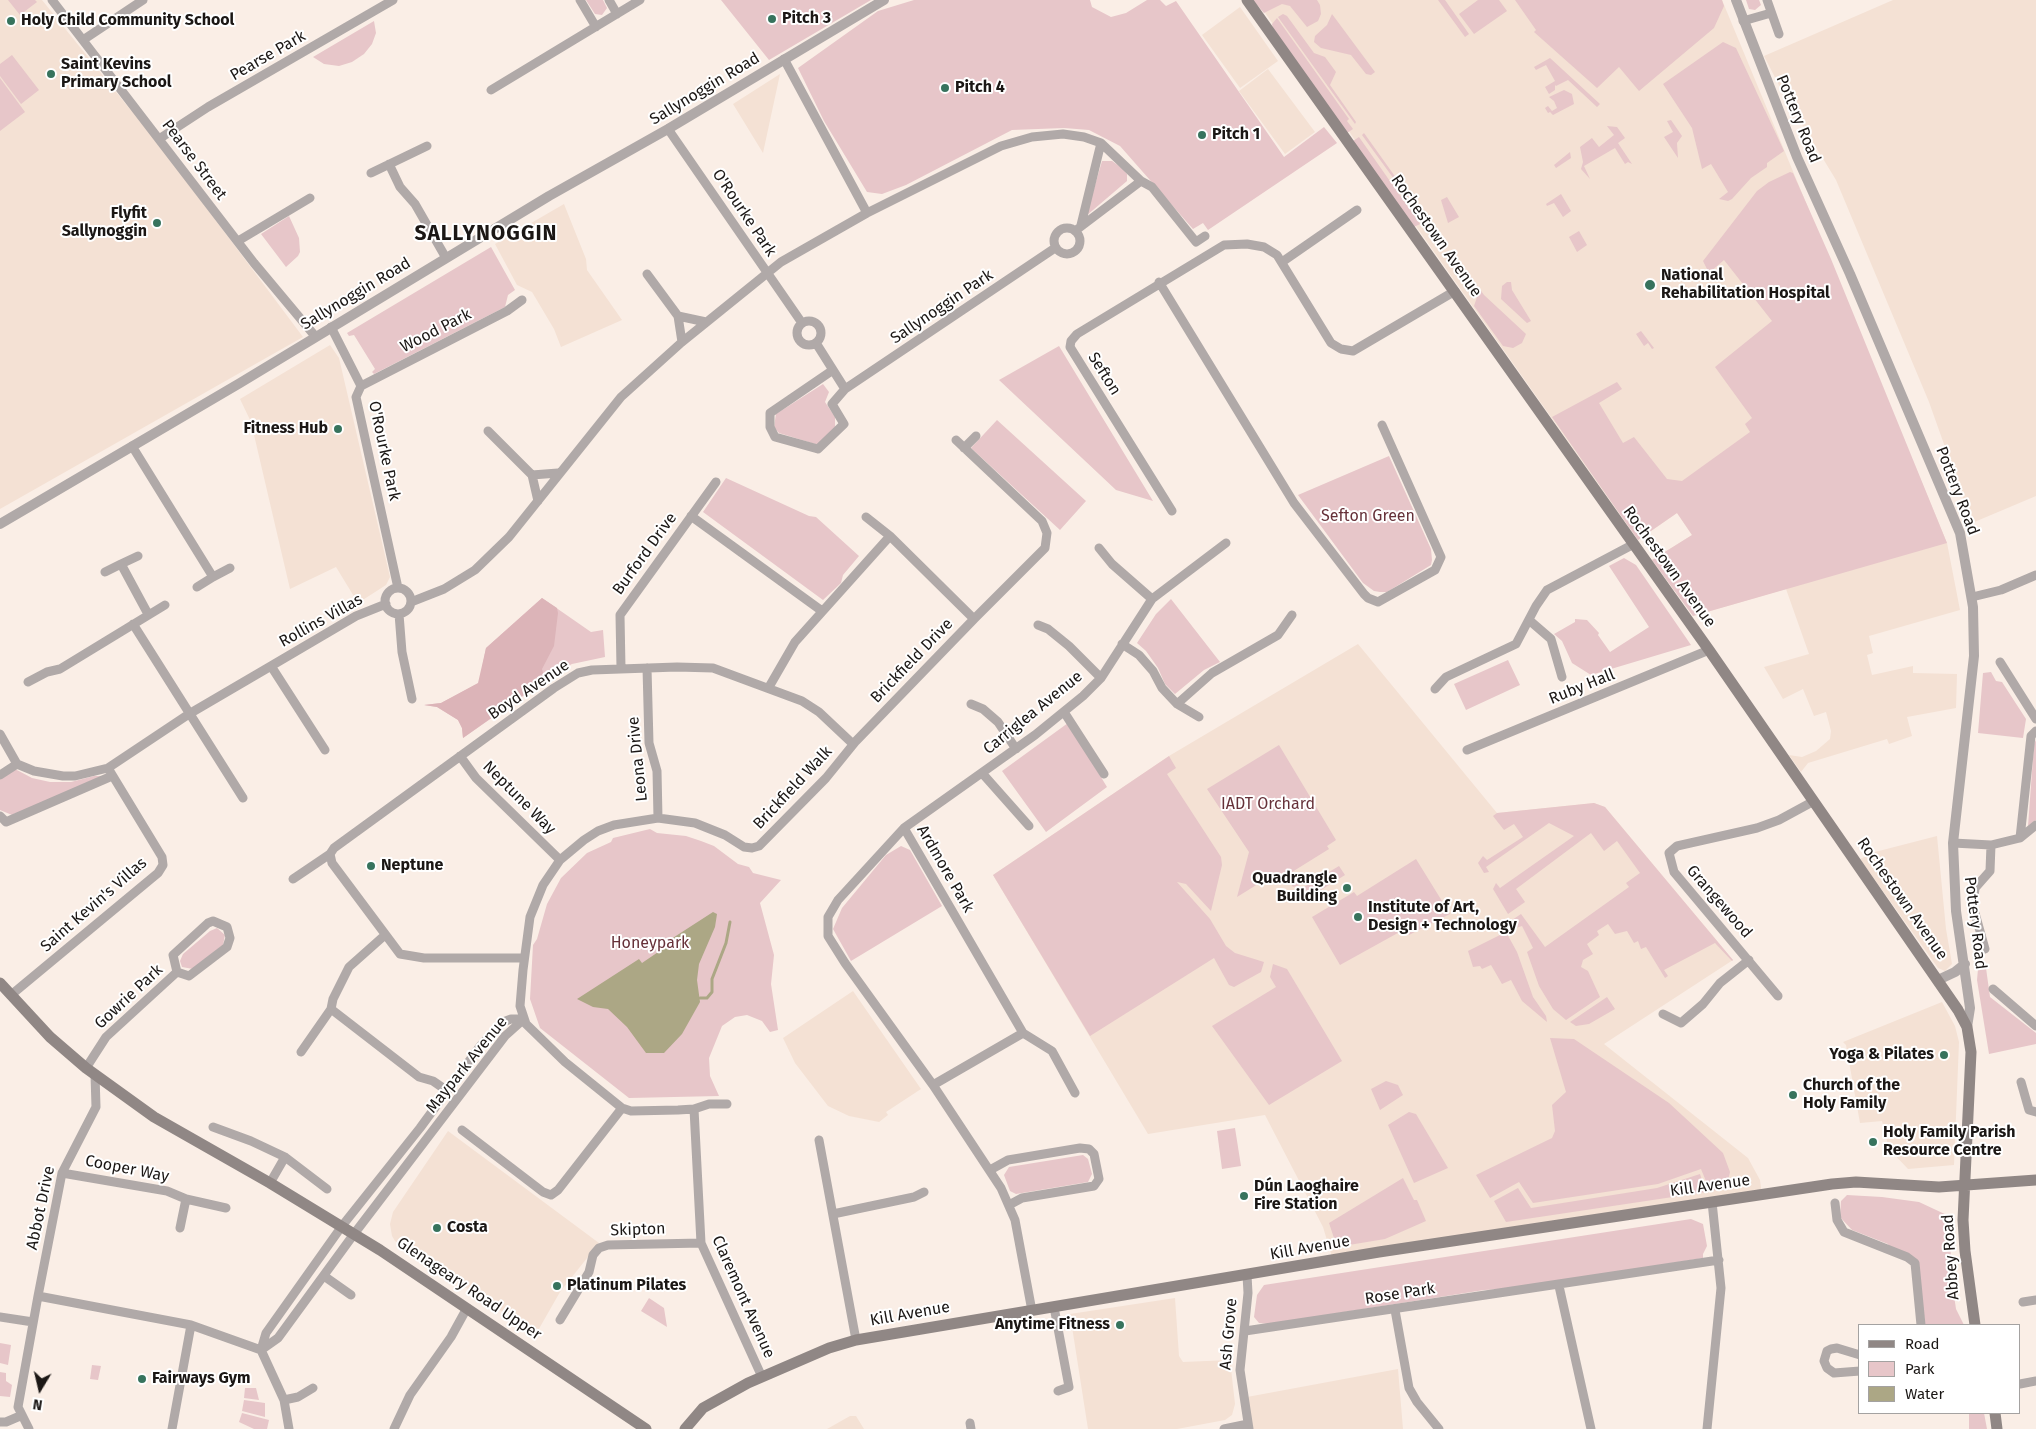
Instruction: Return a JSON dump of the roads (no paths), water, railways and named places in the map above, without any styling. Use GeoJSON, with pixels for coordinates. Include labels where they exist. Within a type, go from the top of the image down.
{"type":"FeatureCollection","features":[{"type":"Feature","properties":{"kind":"main road","name":"Rochestown Avenue"},"geometry":{"type":"LineString","coordinates":[[1247,0],[1455,291],[1632,545],[1709,650],[1938,980],[1967,1027],[1971,1059],[1964,1186]]}},
{"type":"Feature","properties":{"kind":"main road","name":"Glenageary Road Upper"},"geometry":{"type":"LineString","coordinates":[[0,983],[50,1037],[90,1071],[154,1117],[270,1182],[342,1226],[468,1308],[646,1429]]}},
{"type":"Feature","properties":{"kind":"main road","name":"Kill Avenue"},"geometry":{"type":"LineString","coordinates":[[685,1429],[695,1416],[710,1404],[762,1377],[829,1348],[856,1340],[1491,1235],[1856,1182],[1935,1187],[2036,1180]]}},
{"type":"Feature","properties":{"kind":"main road","name":"Abbey Road"},"geometry":{"type":"LineString","coordinates":[[1964,1186],[1964,1251],[1975,1324]]}},
{"type":"Feature","properties":{"kind":"main road"},"geometry":{"type":"LineString","coordinates":[[1995,1414],[1997,1429]]}},
{"type":"Feature","properties":{"kind":"street","name":"Pearse Street"},"geometry":{"type":"LineString","coordinates":[[52,0],[287,305],[315,336]]}},
{"type":"Feature","properties":{"kind":"street"},"geometry":{"type":"LineString","coordinates":[[82,40],[143,0]]}},
{"type":"Feature","properties":{"kind":"street","name":"Pearse Park"},"geometry":{"type":"LineString","coordinates":[[159,139],[208,108],[393,0]]}},
{"type":"Feature","properties":{"kind":"street"},"geometry":{"type":"LineString","coordinates":[[580,0],[596,27]]}},
{"type":"Feature","properties":{"kind":"street"},"geometry":{"type":"LineString","coordinates":[[609,0],[617,14]]}},
{"type":"Feature","properties":{"kind":"street"},"geometry":{"type":"LineString","coordinates":[[491,90],[640,0]]}},
{"type":"Feature","properties":{"kind":"street","name":"Sallynoggin Road"},"geometry":{"type":"LineString","coordinates":[[0,524],[884,0]]}},
{"type":"Feature","properties":{"kind":"street","name":"Pottery Road"},"geometry":{"type":"LineString","coordinates":[[1736,0],[1804,175],[1850,274],[1960,533],[1972,597],[1974,656],[1954,843],[1956,912],[1970,1008],[1967,1027]]}},
{"type":"Feature","properties":{"kind":"street"},"geometry":{"type":"LineString","coordinates":[[1767,0],[1778,34]]}},
{"type":"Feature","properties":{"kind":"street"},"geometry":{"type":"LineString","coordinates":[[1743,21],[1771,13]]}},
{"type":"Feature","properties":{"kind":"street"},"geometry":{"type":"LineString","coordinates":[[784,59],[867,212]]}},
{"type":"Feature","properties":{"kind":"street","name":"O'Rourke Park"},"geometry":{"type":"LineString","coordinates":[[411,602],[444,589],[475,570],[509,537],[558,473],[621,397],[682,342],[767,275],[668,128]]}},
{"type":"Feature","properties":{"kind":"street"},"geometry":{"type":"LineString","coordinates":[[802,323],[767,275],[780,262],[867,212],[1009,144],[1032,137],[1063,134],[1084,137],[1101,143],[1141,181],[1152,187],[1196,242],[1205,236]]}},
{"type":"Feature","properties":{"kind":"street"},"geometry":{"type":"LineString","coordinates":[[1055,248],[1064,254],[1076,250],[1080,242],[1078,228],[1101,143]]}},
{"type":"Feature","properties":{"kind":"street"},"geometry":{"type":"LineString","coordinates":[[371,173],[427,146]]}},
{"type":"Feature","properties":{"kind":"street"},"geometry":{"type":"LineString","coordinates":[[389,164],[400,187],[415,204],[446,258]]}},
{"type":"Feature","properties":{"kind":"street","name":"Sallynoggin Park"},"geometry":{"type":"LineString","coordinates":[[833,370],[770,413],[770,427],[775,437],[818,449],[844,424],[832,404],[845,389],[1055,248],[1054,238],[1059,231],[1067,228],[1078,228],[1141,181]]}},
{"type":"Feature","properties":{"kind":"street"},"geometry":{"type":"LineString","coordinates":[[238,241],[310,198]]}},
{"type":"Feature","properties":{"kind":"street"},"geometry":{"type":"LineString","coordinates":[[1282,262],[1357,210]]}},
{"type":"Feature","properties":{"kind":"street","name":"Sefton"},"geometry":{"type":"LineString","coordinates":[[1172,511],[1070,347],[1071,341],[1077,334],[1159,282],[1224,245],[1247,244],[1264,247],[1277,254],[1331,344],[1340,349],[1353,351],[1455,291]]}},
{"type":"Feature","properties":{"kind":"street"},"geometry":{"type":"LineString","coordinates":[[647,274],[678,316],[682,342]]}},
{"type":"Feature","properties":{"kind":"street"},"geometry":{"type":"LineString","coordinates":[[1159,282],[1294,503],[1364,594],[1374,602],[1384,601],[1435,570],[1441,557],[1382,425]]}},
{"type":"Feature","properties":{"kind":"street","name":"Wood Park"},"geometry":{"type":"LineString","coordinates":[[361,386],[507,311],[522,300]]}},
{"type":"Feature","properties":{"kind":"street"},"geometry":{"type":"LineString","coordinates":[[678,316],[706,322]]}},
{"type":"Feature","properties":{"kind":"street"},"geometry":{"type":"LineString","coordinates":[[812,322],[819,326],[821,333],[816,342],[808,345],[799,339],[798,330],[802,323],[812,322]]}},
{"type":"Feature","properties":{"kind":"street","name":"O'Rourke Park"},"geometry":{"type":"LineString","coordinates":[[331,327],[361,386],[356,397],[398,588]]}},
{"type":"Feature","properties":{"kind":"street"},"geometry":{"type":"LineString","coordinates":[[816,342],[845,389]]}},
{"type":"Feature","properties":{"kind":"street"},"geometry":{"type":"LineString","coordinates":[[488,431],[532,475],[538,501]]}},
{"type":"Feature","properties":{"kind":"street"},"geometry":{"type":"LineString","coordinates":[[964,448],[976,436]]}},
{"type":"Feature","properties":{"kind":"street"},"geometry":{"type":"LineString","coordinates":[[956,440],[1042,521],[1047,533],[1045,548],[974,619]]}},
{"type":"Feature","properties":{"kind":"street"},"geometry":{"type":"LineString","coordinates":[[132,446],[213,577]]}},
{"type":"Feature","properties":{"kind":"street"},"geometry":{"type":"LineString","coordinates":[[532,475],[558,473]]}},
{"type":"Feature","properties":{"kind":"street","name":"Burford Drive"},"geometry":{"type":"LineString","coordinates":[[621,668],[620,615],[716,482]]}},
{"type":"Feature","properties":{"kind":"street","name":"Burford Drive"},"geometry":{"type":"LineString","coordinates":[[691,516],[822,611]]}},
{"type":"Feature","properties":{"kind":"street","name":"Brickfield Drive"},"geometry":{"type":"LineString","coordinates":[[853,744],[974,619],[890,536],[866,517]]}},
{"type":"Feature","properties":{"kind":"street"},"geometry":{"type":"LineString","coordinates":[[769,687],[795,642],[890,536]]}},
{"type":"Feature","properties":{"kind":"street","name":"Carriglea Avenue"},"geometry":{"type":"LineString","coordinates":[[904,828],[1016,750],[1064,712],[1100,678],[1152,599],[1226,543]]}},
{"type":"Feature","properties":{"kind":"street"},"geometry":{"type":"LineString","coordinates":[[1435,689],[1446,677],[1516,644],[1536,606],[1547,590],[1632,545]]}},
{"type":"Feature","properties":{"kind":"street"},"geometry":{"type":"LineString","coordinates":[[1099,548],[1112,564],[1152,599]]}},
{"type":"Feature","properties":{"kind":"street"},"geometry":{"type":"LineString","coordinates":[[105,572],[138,556]]}},
{"type":"Feature","properties":{"kind":"street"},"geometry":{"type":"LineString","coordinates":[[121,564],[148,614]]}},
{"type":"Feature","properties":{"kind":"street"},"geometry":{"type":"LineString","coordinates":[[197,587],[230,568]]}},
{"type":"Feature","properties":{"kind":"street"},"geometry":{"type":"LineString","coordinates":[[1972,597],[2001,590],[2036,574]]}},
{"type":"Feature","properties":{"kind":"street"},"geometry":{"type":"LineString","coordinates":[[398,588],[406,590],[411,602],[407,610],[399,614],[390,611],[386,604],[390,591],[398,588]]}},
{"type":"Feature","properties":{"kind":"street","name":"Rollins Villas"},"geometry":{"type":"LineString","coordinates":[[17,764],[34,771],[63,776],[110,772],[189,714],[356,616],[386,604]]}},
{"type":"Feature","properties":{"kind":"street"},"geometry":{"type":"LineString","coordinates":[[28,682],[47,672],[60,669],[165,605]]}},
{"type":"Feature","properties":{"kind":"street"},"geometry":{"type":"LineString","coordinates":[[399,614],[402,652],[412,700]]}},
{"type":"Feature","properties":{"kind":"street"},"geometry":{"type":"LineString","coordinates":[[1177,704],[1212,673],[1278,635],[1292,615]]}},
{"type":"Feature","properties":{"kind":"street"},"geometry":{"type":"LineString","coordinates":[[1529,620],[1550,639],[1562,678]]}},
{"type":"Feature","properties":{"kind":"street"},"geometry":{"type":"LineString","coordinates":[[132,624],[243,798]]}},
{"type":"Feature","properties":{"kind":"street"},"geometry":{"type":"LineString","coordinates":[[1038,625],[1048,629],[1069,646],[1100,678]]}},
{"type":"Feature","properties":{"kind":"street"},"geometry":{"type":"LineString","coordinates":[[1122,644],[1139,655],[1153,671],[1162,688],[1177,704],[1199,717]]}},
{"type":"Feature","properties":{"kind":"street","name":"Ruby Hall"},"geometry":{"type":"LineString","coordinates":[[1466,750],[1709,650]]}},
{"type":"Feature","properties":{"kind":"street"},"geometry":{"type":"LineString","coordinates":[[2000,662],[2036,719]]}},
{"type":"Feature","properties":{"kind":"street","name":"Rollins Villas"},"geometry":{"type":"LineString","coordinates":[[271,666],[325,750]]}},
{"type":"Feature","properties":{"kind":"street","name":"Boyd Avenue"},"geometry":{"type":"LineString","coordinates":[[293,879],[330,854],[334,848],[554,688],[578,673],[621,668],[713,668],[769,687],[802,701],[819,712],[853,744]]}},
{"type":"Feature","properties":{"kind":"street","name":"Leona Drive"},"geometry":{"type":"LineString","coordinates":[[647,668],[649,742],[657,771],[658,818]]}},
{"type":"Feature","properties":{"kind":"street"},"geometry":{"type":"LineString","coordinates":[[971,704],[982,709],[998,722],[1016,750]]}},
{"type":"Feature","properties":{"kind":"street"},"geometry":{"type":"LineString","coordinates":[[1064,712],[1104,774]]}},
{"type":"Feature","properties":{"kind":"street"},"geometry":{"type":"LineString","coordinates":[[2020,838],[2031,736],[2036,731]]}},
{"type":"Feature","properties":{"kind":"street"},"geometry":{"type":"LineString","coordinates":[[0,734],[17,764],[0,775]]}},
{"type":"Feature","properties":{"kind":"street","name":"Brickfield Walk"},"geometry":{"type":"LineString","coordinates":[[658,818],[695,823],[724,835],[744,847],[752,848],[759,846],[826,778],[853,744]]}},
{"type":"Feature","properties":{"kind":"street","name":"Neptune Way"},"geometry":{"type":"LineString","coordinates":[[460,756],[476,778],[560,860]]}},
{"type":"Feature","properties":{"kind":"street"},"geometry":{"type":"LineString","coordinates":[[0,816],[6,822],[110,772]]}},
{"type":"Feature","properties":{"kind":"street","name":"Saint Kevin's Villas"},"geometry":{"type":"LineString","coordinates":[[11,995],[158,873],[162,865],[162,857],[110,772]]}},
{"type":"Feature","properties":{"kind":"street"},"geometry":{"type":"LineString","coordinates":[[982,773],[1029,826]]}},
{"type":"Feature","properties":{"kind":"street","name":"Grangewood"},"geometry":{"type":"LineString","coordinates":[[1778,996],[1674,872],[1670,853],[1676,846],[1756,828],[1779,820],[1814,802]]}},
{"type":"Feature","properties":{"kind":"street"},"geometry":{"type":"LineString","coordinates":[[658,818],[631,821],[598,831],[560,860],[543,885],[534,903],[527,930],[520,1000],[524,1019],[538,1038],[622,1108],[631,1110],[694,1109],[709,1104],[727,1104]]}},
{"type":"Feature","properties":{"kind":"street"},"geometry":{"type":"LineString","coordinates":[[1954,843],[1991,845],[2020,838],[2036,825]]}},
{"type":"Feature","properties":{"kind":"street","name":"Ardmore Park"},"geometry":{"type":"LineString","coordinates":[[1023,1033],[904,828],[838,900],[828,917],[828,936],[933,1085],[990,1170],[1015,1220],[1032,1310]]}},
{"type":"Feature","properties":{"kind":"street"},"geometry":{"type":"LineString","coordinates":[[1985,949],[1973,906],[1975,888],[1990,871],[1991,845]]}},
{"type":"Feature","properties":{"kind":"street"},"geometry":{"type":"LineString","coordinates":[[330,854],[332,863],[400,954],[407,957],[524,958]]}},
{"type":"Feature","properties":{"kind":"street","name":"Gowrie Park"},"geometry":{"type":"LineString","coordinates":[[217,922],[227,928],[230,938],[227,947],[189,976],[177,972],[173,956],[208,923],[217,922]]}},
{"type":"Feature","properties":{"kind":"street"},"geometry":{"type":"LineString","coordinates":[[301,1052],[331,1009],[333,999],[349,967],[384,935]]}},
{"type":"Feature","properties":{"kind":"street"},"geometry":{"type":"LineString","coordinates":[[1663,1014],[1681,1023],[1703,1004],[1720,983],[1749,960]]}},
{"type":"Feature","properties":{"kind":"street"},"geometry":{"type":"LineString","coordinates":[[1938,980],[1946,978],[1965,964]]}},
{"type":"Feature","properties":{"kind":"street","name":"Gowrie Park"},"geometry":{"type":"LineString","coordinates":[[90,1071],[106,1037],[177,972]]}},
{"type":"Feature","properties":{"kind":"street"},"geometry":{"type":"LineString","coordinates":[[1993,989],[2036,1026]]}},
{"type":"Feature","properties":{"kind":"street"},"geometry":{"type":"LineString","coordinates":[[331,1009],[419,1078],[433,1081],[446,1090]]}},
{"type":"Feature","properties":{"kind":"street","name":"Maypark Avenue"},"geometry":{"type":"LineString","coordinates":[[261,1350],[266,1333],[342,1226],[420,1128],[446,1090],[503,1022],[511,1019],[524,1019]]}},
{"type":"Feature","properties":{"kind":"street","name":"Maypark Avenue"},"geometry":{"type":"LineString","coordinates":[[261,1350],[278,1338],[354,1234],[505,1036],[524,1019]]}},
{"type":"Feature","properties":{"kind":"street"},"geometry":{"type":"LineString","coordinates":[[933,1085],[1023,1033],[1052,1051],[1075,1093]]}},
{"type":"Feature","properties":{"kind":"street","name":"Abbot Drive"},"geometry":{"type":"LineString","coordinates":[[20,1416],[18,1402],[62,1173],[70,1154],[88,1125],[96,1107],[90,1071]]}},
{"type":"Feature","properties":{"kind":"street"},"geometry":{"type":"LineString","coordinates":[[2021,1082],[2029,1110],[2036,1112]]}},
{"type":"Feature","properties":{"kind":"street"},"geometry":{"type":"LineString","coordinates":[[462,1130],[543,1192],[551,1195],[558,1190],[622,1108]]}},
{"type":"Feature","properties":{"kind":"street","name":"Claremont Avenue"},"geometry":{"type":"LineString","coordinates":[[694,1109],[701,1244],[762,1377]]}},
{"type":"Feature","properties":{"kind":"street"},"geometry":{"type":"LineString","coordinates":[[213,1127],[252,1141],[285,1157],[327,1189]]}},
{"type":"Feature","properties":{"kind":"street","name":"Maypark Avenue"},"geometry":{"type":"LineString","coordinates":[[420,1128],[430,1135]]}},
{"type":"Feature","properties":{"kind":"street"},"geometry":{"type":"LineString","coordinates":[[819,1140],[856,1340]]}},
{"type":"Feature","properties":{"kind":"street"},"geometry":{"type":"LineString","coordinates":[[990,1170],[1008,1160],[1080,1148],[1089,1149],[1094,1154],[1099,1179],[1094,1186],[1022,1198],[1009,1205]]}},
{"type":"Feature","properties":{"kind":"street"},"geometry":{"type":"LineString","coordinates":[[270,1182],[285,1157]]}},
{"type":"Feature","properties":{"kind":"street","name":"Cooper Way"},"geometry":{"type":"LineString","coordinates":[[62,1173],[167,1191],[186,1199],[226,1208]]}},
{"type":"Feature","properties":{"kind":"street"},"geometry":{"type":"LineString","coordinates":[[833,1214],[914,1197],[924,1192]]}},
{"type":"Feature","properties":{"kind":"street","name":"Cooper Way"},"geometry":{"type":"LineString","coordinates":[[180,1228],[186,1199]]}},
{"type":"Feature","properties":{"kind":"street"},"geometry":{"type":"LineString","coordinates":[[1707,1429],[1721,1288],[1712,1202]]}},
{"type":"Feature","properties":{"kind":"street"},"geometry":{"type":"LineString","coordinates":[[1835,1203],[1837,1220],[1844,1232],[1907,1257],[1915,1263],[1921,1324]]}},
{"type":"Feature","properties":{"kind":"street","name":"Skipton"},"geometry":{"type":"LineString","coordinates":[[560,1320],[589,1272],[593,1255],[599,1248],[608,1245],[701,1244]]}},
{"type":"Feature","properties":{"kind":"street","name":"Rose Park"},"geometry":{"type":"LineString","coordinates":[[1245,1331],[1559,1286],[1719,1260]]}},
{"type":"Feature","properties":{"kind":"street","name":"Ash Grove"},"geometry":{"type":"LineString","coordinates":[[1224,1429],[1249,1426],[1240,1370],[1245,1331],[1247,1275]]}},
{"type":"Feature","properties":{"kind":"street"},"geometry":{"type":"LineString","coordinates":[[324,1276],[351,1294]]}},
{"type":"Feature","properties":{"kind":"street"},"geometry":{"type":"LineString","coordinates":[[1559,1286],[1591,1429]]}},
{"type":"Feature","properties":{"kind":"street"},"geometry":{"type":"LineString","coordinates":[[38,1296],[191,1325],[261,1350],[284,1400],[290,1429]]}},
{"type":"Feature","properties":{"kind":"street"},"geometry":{"type":"LineString","coordinates":[[2023,1302],[2036,1300]]}},
{"type":"Feature","properties":{"kind":"street"},"geometry":{"type":"LineString","coordinates":[[1054,1307],[1069,1387],[1058,1390]]}},
{"type":"Feature","properties":{"kind":"street"},"geometry":{"type":"LineString","coordinates":[[394,1429],[410,1395],[451,1337],[468,1308]]}},
{"type":"Feature","properties":{"kind":"street"},"geometry":{"type":"LineString","coordinates":[[1395,1310],[1409,1388],[1416,1402],[1439,1429]]}},
{"type":"Feature","properties":{"kind":"street"},"geometry":{"type":"LineString","coordinates":[[0,1316],[34,1322]]}},
{"type":"Feature","properties":{"kind":"street"},"geometry":{"type":"LineString","coordinates":[[172,1429],[191,1325]]}},
{"type":"Feature","properties":{"kind":"street"},"geometry":{"type":"LineString","coordinates":[[1858,1353],[1837,1348],[1831,1349],[1827,1351],[1824,1361],[1827,1368],[1834,1372],[1858,1371]]}},
{"type":"Feature","properties":{"kind":"street"},"geometry":{"type":"LineString","coordinates":[[2021,1384],[2036,1380]]}},
{"type":"Feature","properties":{"kind":"street"},"geometry":{"type":"LineString","coordinates":[[284,1400],[298,1397],[313,1388]]}},
{"type":"Feature","properties":{"kind":"street"},"geometry":{"type":"LineString","coordinates":[[0,1422],[6,1422],[20,1416],[29,1429]]}},
{"type":"Feature","properties":{"kind":"water"},"geometry":{"type":"Polygon","coordinates":[[[713,912],[717,914],[715,927],[699,964],[697,980],[700,1002],[682,1034],[664,1053],[646,1053],[627,1027],[608,1009],[593,1007],[577,999],[639,959],[642,963],[667,946],[665,943],[713,912]]]}},
{"type":"Feature","properties":{"kind":"waterway"},"geometry":{"type":"LineString","coordinates":[[700,998],[707,998],[712,992],[712,979],[726,943],[730,922]]}},
{"type":"Feature","properties":{"kind":"place","name":"Pitch 3"},"geometry":{"type":"Point","coordinates":[772,19]}},
{"type":"Feature","properties":{"kind":"place","name":"Holy Child Community School"},"geometry":{"type":"Point","coordinates":[11,21]}},
{"type":"Feature","properties":{"kind":"place","name":"Saint Kevins Primary School"},"geometry":{"type":"Point","coordinates":[51,74]}},
{"type":"Feature","properties":{"kind":"place","name":"Pitch 4"},"geometry":{"type":"Point","coordinates":[945,88]}},
{"type":"Feature","properties":{"kind":"place","name":"Pitch 1"},"geometry":{"type":"Point","coordinates":[1202,135]}},
{"type":"Feature","properties":{"kind":"place","name":"Flyfit Sallynoggin"},"geometry":{"type":"Point","coordinates":[157,223]}},
{"type":"Feature","properties":{"kind":"place","name":"National Rehabilitation Hospital"},"geometry":{"type":"Point","coordinates":[1650,285]}},
{"type":"Feature","properties":{"kind":"place","name":"Fitness Hub"},"geometry":{"type":"Point","coordinates":[338,429]}},
{"type":"Feature","properties":{"kind":"place","name":"Neptune"},"geometry":{"type":"Point","coordinates":[371,866]}},
{"type":"Feature","properties":{"kind":"place","name":"Quadrangle Building"},"geometry":{"type":"Point","coordinates":[1347,888]}},
{"type":"Feature","properties":{"kind":"place","name":"Institute of Art, Design + Technology"},"geometry":{"type":"Point","coordinates":[1358,917]}},
{"type":"Feature","properties":{"kind":"place","name":"Yoga & Pilates"},"geometry":{"type":"Point","coordinates":[1944,1055]}},
{"type":"Feature","properties":{"kind":"place","name":"Church of the Holy Family"},"geometry":{"type":"Point","coordinates":[1793,1095]}},
{"type":"Feature","properties":{"kind":"place","name":"Holy Family Parish Resource Centre"},"geometry":{"type":"Point","coordinates":[1873,1142]}},
{"type":"Feature","properties":{"kind":"place","name":"Dún Laoghaire Fire Station"},"geometry":{"type":"Point","coordinates":[1244,1196]}},
{"type":"Feature","properties":{"kind":"place","name":"Costa"},"geometry":{"type":"Point","coordinates":[437,1228]}},
{"type":"Feature","properties":{"kind":"place","name":"Platinum Pilates"},"geometry":{"type":"Point","coordinates":[557,1286]}},
{"type":"Feature","properties":{"kind":"place","name":"Anytime Fitness"},"geometry":{"type":"Point","coordinates":[1120,1325]}},
{"type":"Feature","properties":{"kind":"place","name":"Fairways Gym"},"geometry":{"type":"Point","coordinates":[142,1379]}},
{"type":"Feature","properties":{"kind":"district","name":"SALLYNOGGIN"},"geometry":{"type":"Point","coordinates":[486,234]}},
{"type":"Feature","properties":{"kind":"park label","name":"Sefton Green"},"geometry":{"type":"Point","coordinates":[1368,517]}},
{"type":"Feature","properties":{"kind":"park label","name":"IADT Orchard"},"geometry":{"type":"Point","coordinates":[1268,805]}},
{"type":"Feature","properties":{"kind":"park label","name":"Honeypark"},"geometry":{"type":"Point","coordinates":[650,944]}}]}
